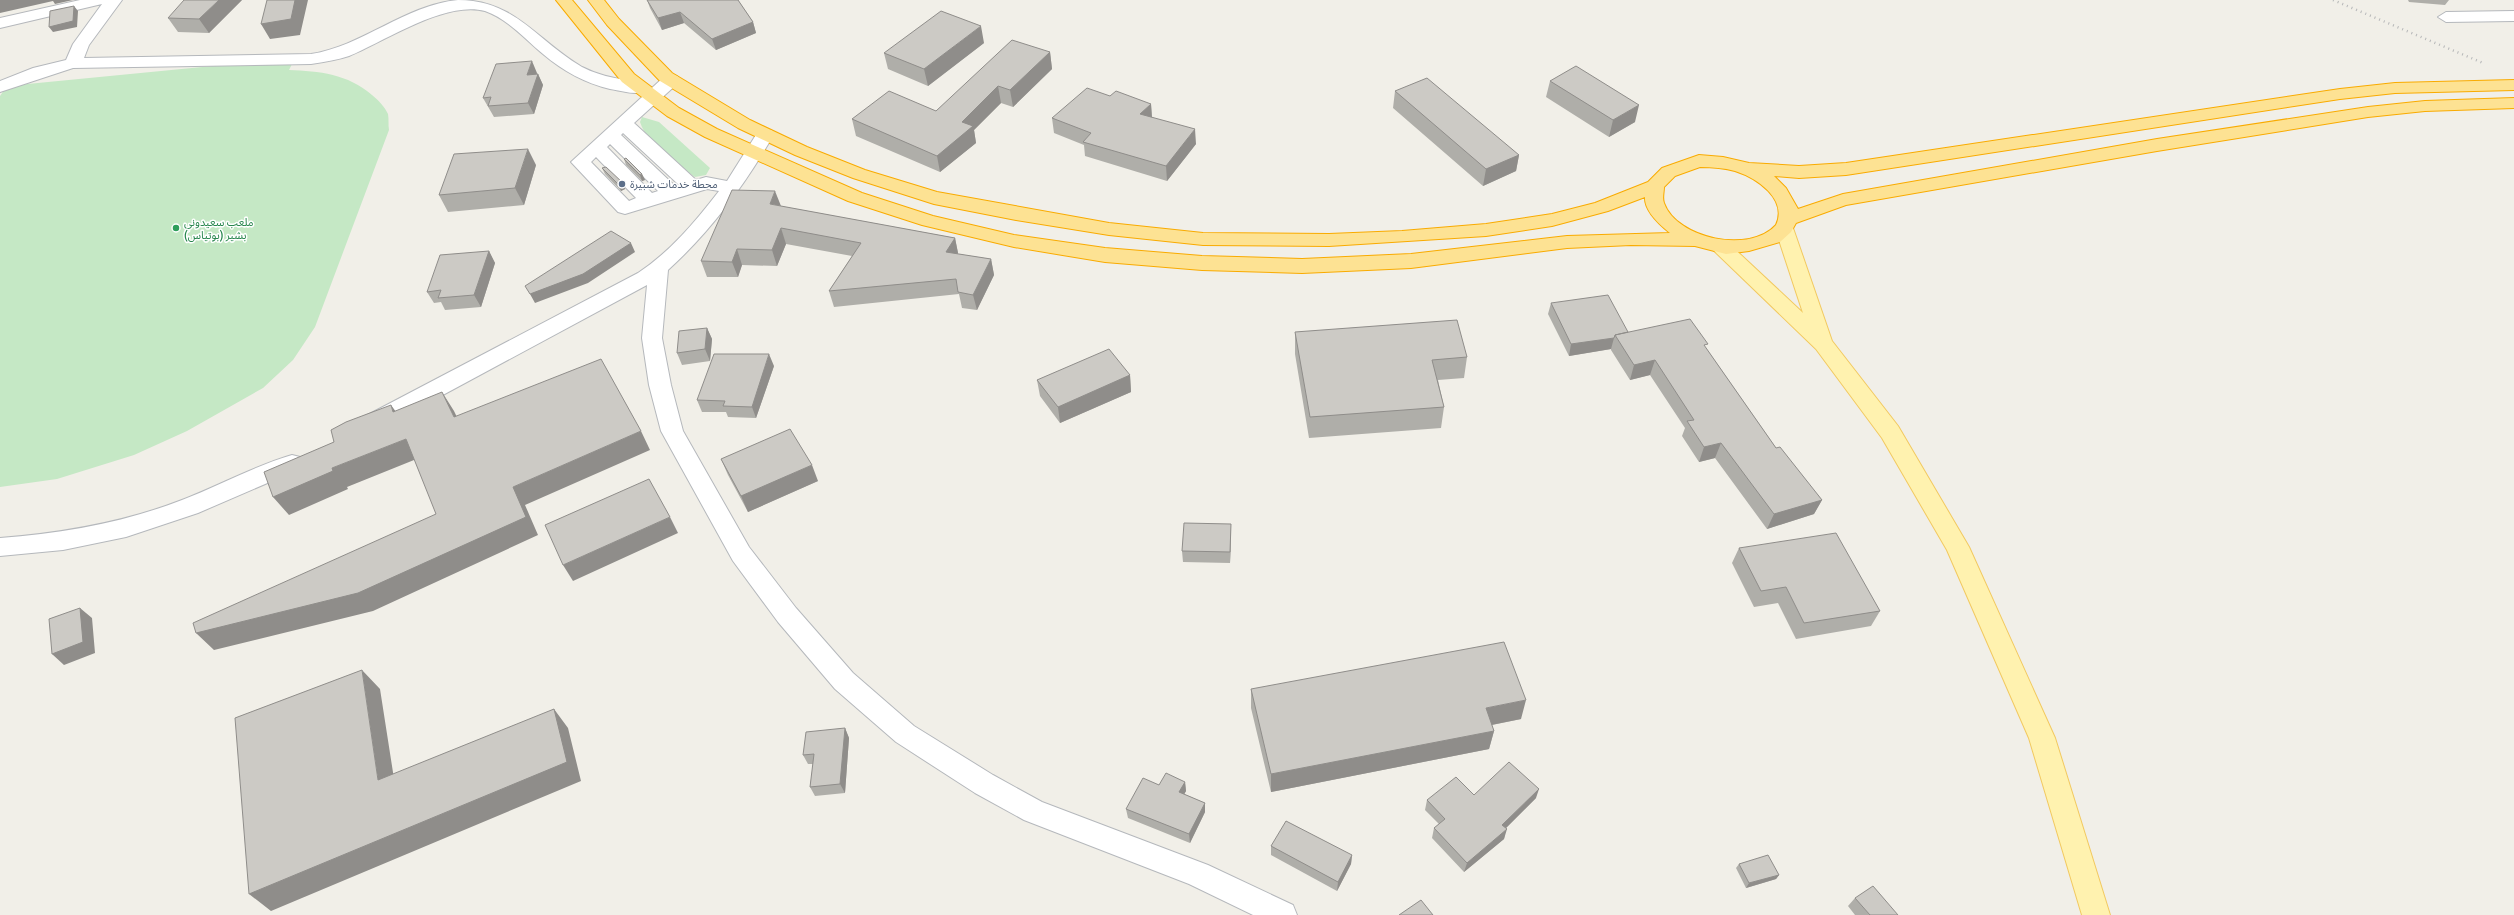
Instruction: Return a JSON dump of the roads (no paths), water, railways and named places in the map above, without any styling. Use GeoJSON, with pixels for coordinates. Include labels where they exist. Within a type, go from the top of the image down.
{"type":"FeatureCollection","features":[{"type":"Feature","properties":{"kind":"highway"},"geometry":{"type":"LineString","coordinates":[[564,0],[598,44],[646,93],[673,112],[711,133],[855,197],[929,221],[1014,241],[1105,255],[1202,263],[1302,266],[1411,261],[1567,242],[1631,239],[1697,240]]}},
{"type":"Feature","properties":{"kind":"highway"},"geometry":{"type":"LineString","coordinates":[[596,0],[613,22],[671,80],[707,103],[765,134],[801,151],[858,174],[934,198],[1109,229],[1204,239],[1329,240],[1402,237],[1486,230],[1552,220],[1601,207],[1653,188]]}},
{"type":"Feature","properties":{"kind":"highway"},"geometry":{"type":"LineString","coordinates":[[1747,169],[1799,172],[1846,169],[2348,93],[2395,88],[2514,85]]}},
{"type":"Feature","properties":{"kind":"highway"},"geometry":{"type":"LineString","coordinates":[[1786,224],[1788,208],[1779,191],[1762,176],[1747,169],[1723,162],[1699,161],[1678,166],[1662,175],[1653,188],[1653,197],[1660,215],[1678,231],[1697,240],[1719,246],[1746,246],[1769,240],[1786,224],[1843,200],[2165,144],[2368,112],[2425,106],[2514,102]]}},
{"type":"Feature","properties":{"kind":"main road"},"geometry":{"type":"LineString","coordinates":[[1786,224],[1823,344]]}},
{"type":"Feature","properties":{"kind":"main road"},"geometry":{"type":"LineString","coordinates":[[1719,246],[1823,344],[1890,432],[1957,547],[2042,738],[2096,915]]}},
{"type":"Feature","properties":{"kind":"street"},"geometry":{"type":"LineString","coordinates":[[0,23],[101,0]]}},
{"type":"Feature","properties":{"kind":"street"},"geometry":{"type":"LineString","coordinates":[[73,63],[81,44],[114,0]]}},
{"type":"Feature","properties":{"kind":"street"},"geometry":{"type":"LineString","coordinates":[[0,87],[39,72],[73,63],[311,59],[346,51],[424,13],[447,7],[477,4],[497,10],[559,59],[589,77],[620,87],[646,93]]}},
{"type":"Feature","properties":{"kind":"street"},"geometry":{"type":"LineString","coordinates":[[2446,18],[2514,16]]}},
{"type":"Feature","properties":{"kind":"street"},"geometry":{"type":"LineString","coordinates":[[671,80],[646,93],[617,130],[597,147],[649,201],[706,183],[730,187]]}},
{"type":"Feature","properties":{"kind":"street"},"geometry":{"type":"LineString","coordinates":[[617,130],[692,188]]}},
{"type":"Feature","properties":{"kind":"street"},"geometry":{"type":"LineString","coordinates":[[617,130],[672,194]]}},
{"type":"Feature","properties":{"kind":"street"},"geometry":{"type":"LineString","coordinates":[[350,435],[622,291],[658,268],[700,227],[755,153],[765,134]]}},
{"type":"Feature","properties":{"kind":"street"},"geometry":{"type":"LineString","coordinates":[[658,268],[652,338],[660,385],[672,431],[741,554],[787,615],[844,680],[905,734],[948,764],[1033,811],[1198,874],[1283,915]]}},
{"type":"Feature","properties":{"kind":"street"},"geometry":{"type":"LineString","coordinates":[[0,547],[40,544],[126,528],[235,488],[307,456]]}},
{"type":"Feature","properties":{"kind":"railway"},"geometry":{"type":"LineString","coordinates":[[2333,0],[2483,63]]}},
{"type":"Feature","properties":{"kind":"place","name":"محطة خدمات شبيرة"},"geometry":{"type":"Point","coordinates":[622,184]}},
{"type":"Feature","properties":{"kind":"place","name":"ملعب سعيدوني بشير (بوتياس)"},"geometry":{"type":"Point","coordinates":[176,228]}}]}
